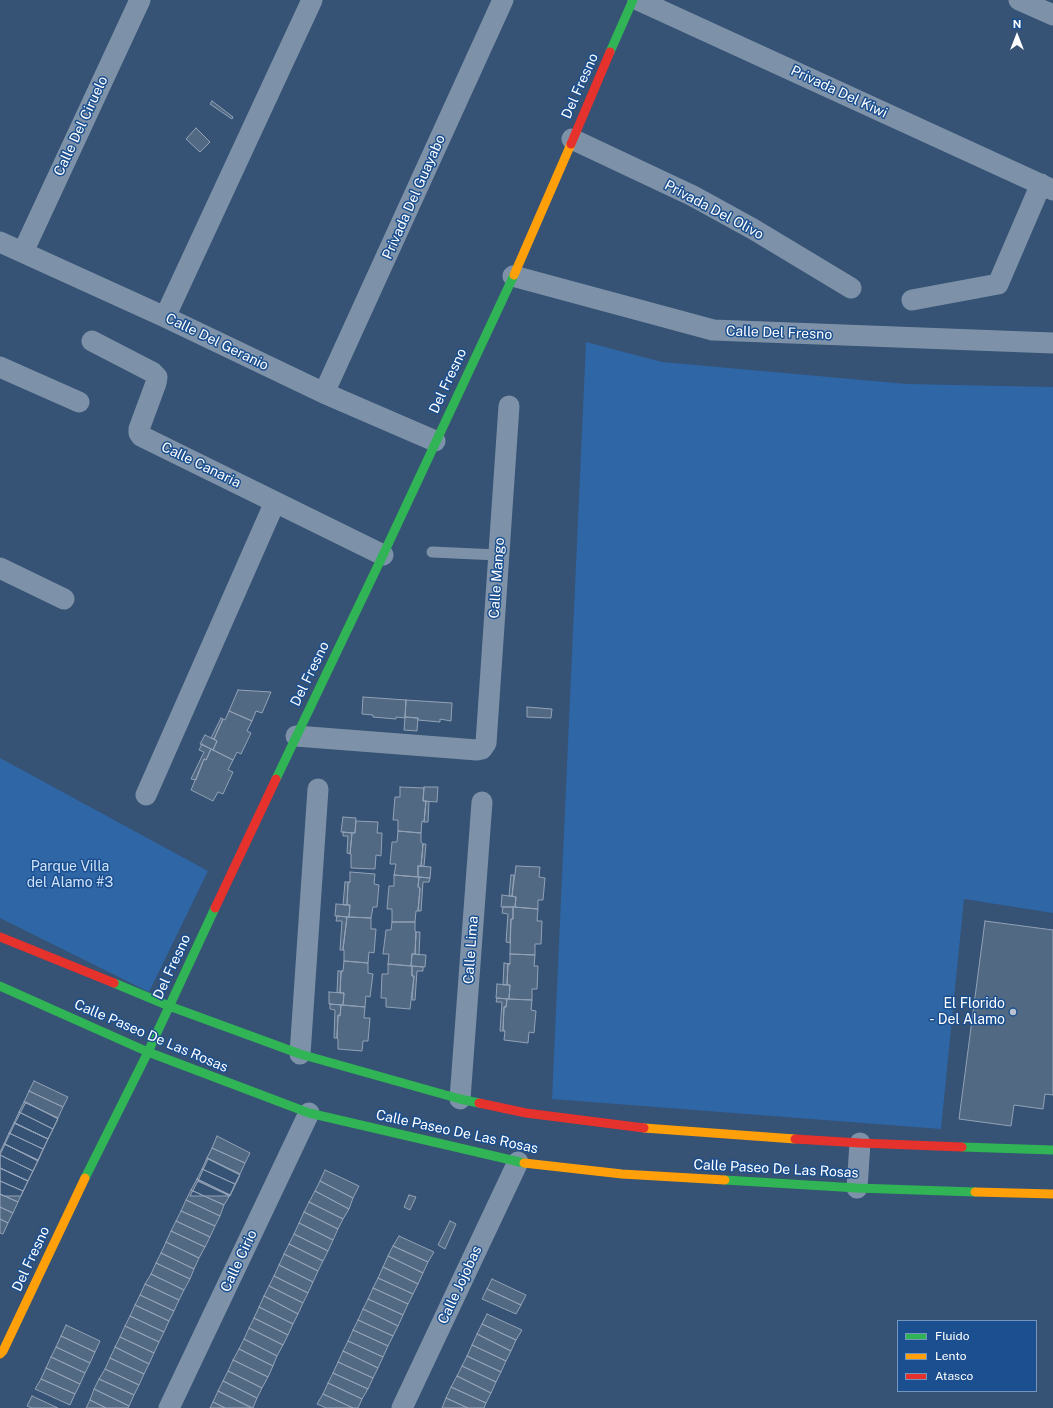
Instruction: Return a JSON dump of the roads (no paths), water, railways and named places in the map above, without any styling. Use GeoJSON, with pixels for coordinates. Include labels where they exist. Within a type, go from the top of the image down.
{"type":"FeatureCollection","features":[{"type":"Feature","properties":{"kind":"street","name":"Calle Del Ciruelo"},"geometry":{"type":"LineString","coordinates":[[23,252],[140,0]]}},
{"type":"Feature","properties":{"kind":"street"},"geometry":{"type":"LineString","coordinates":[[166,317],[312,0]]}},
{"type":"Feature","properties":{"kind":"street","name":"Privada Del Guayabo"},"geometry":{"type":"LineString","coordinates":[[324,393],[503,0]]}},
{"type":"Feature","properties":{"kind":"street","name":"Del Fresno"},"geometry":{"type":"LineString","coordinates":[[0,1354],[3,1351],[107,1133],[148,1052],[296,736],[384,555],[435,441],[513,276],[633,0]]}},
{"type":"Feature","properties":{"kind":"street","name":"Privada Del Kiwi"},"geometry":{"type":"LineString","coordinates":[[638,0],[1047,187],[998,284],[912,300]]}},
{"type":"Feature","properties":{"kind":"street"},"geometry":{"type":"LineString","coordinates":[[1019,0],[1053,15]]}},
{"type":"Feature","properties":{"kind":"street","name":"Privada Del Olivo"},"geometry":{"type":"LineString","coordinates":[[572,139],[693,196],[851,288]]}},
{"type":"Feature","properties":{"kind":"street","name":"Calle Del Geranio"},"geometry":{"type":"LineString","coordinates":[[0,242],[166,317],[324,393],[435,441]]}},
{"type":"Feature","properties":{"kind":"street","name":"Calle Del Fresno"},"geometry":{"type":"LineString","coordinates":[[513,276],[713,330],[1053,343]]}},
{"type":"Feature","properties":{"kind":"street","name":"Calle Canaria"},"geometry":{"type":"LineString","coordinates":[[92,341],[152,372],[157,377],[139,429],[139,433],[142,436],[384,555]]}},
{"type":"Feature","properties":{"kind":"street"},"geometry":{"type":"LineString","coordinates":[[0,367],[79,402]]}},
{"type":"Feature","properties":{"kind":"street","name":"Calle Mango"},"geometry":{"type":"LineString","coordinates":[[296,736],[478,750],[482,749],[486,743],[509,406]]}},
{"type":"Feature","properties":{"kind":"street"},"geometry":{"type":"LineString","coordinates":[[146,795],[275,502]]}},
{"type":"Feature","properties":{"kind":"street"},"geometry":{"type":"LineString","coordinates":[[0,568],[64,599]]}},
{"type":"Feature","properties":{"kind":"street"},"geometry":{"type":"LineString","coordinates":[[300,1054],[318,789]]}},
{"type":"Feature","properties":{"kind":"street","name":"Calle Lima"},"geometry":{"type":"LineString","coordinates":[[460,1099],[482,802]]}},
{"type":"Feature","properties":{"kind":"street"},"geometry":{"type":"LineString","coordinates":[[0,937],[169,1006],[300,1054],[460,1099],[526,1113],[627,1126],[860,1143],[1053,1150]]}},
{"type":"Feature","properties":{"kind":"street","name":"Calle Paseo De Las Rosas"},"geometry":{"type":"LineString","coordinates":[[0,986],[148,1052],[309,1113],[518,1162],[622,1174],[857,1188],[1053,1194]]}},
{"type":"Feature","properties":{"kind":"street","name":"Calle Cirio"},"geometry":{"type":"LineString","coordinates":[[169,1408],[309,1113]]}},
{"type":"Feature","properties":{"kind":"street"},"geometry":{"type":"LineString","coordinates":[[857,1188],[860,1143]]}},
{"type":"Feature","properties":{"kind":"street","name":"Calle Jojobas"},"geometry":{"type":"LineString","coordinates":[[402,1408],[518,1162]]}},
{"type":"Feature","properties":{"kind":"lane"},"geometry":{"type":"LineString","coordinates":[[432,552],[498,555]]}},
{"type":"Feature","properties":{"kind":"place","name":"El Florido - Del Alamo"},"geometry":{"type":"Point","coordinates":[1013,1012]}},
{"type":"Feature","properties":{"kind":"park label","name":"Parque Villa del Alamo #3"},"geometry":{"type":"Point","coordinates":[70,876]}}]}
